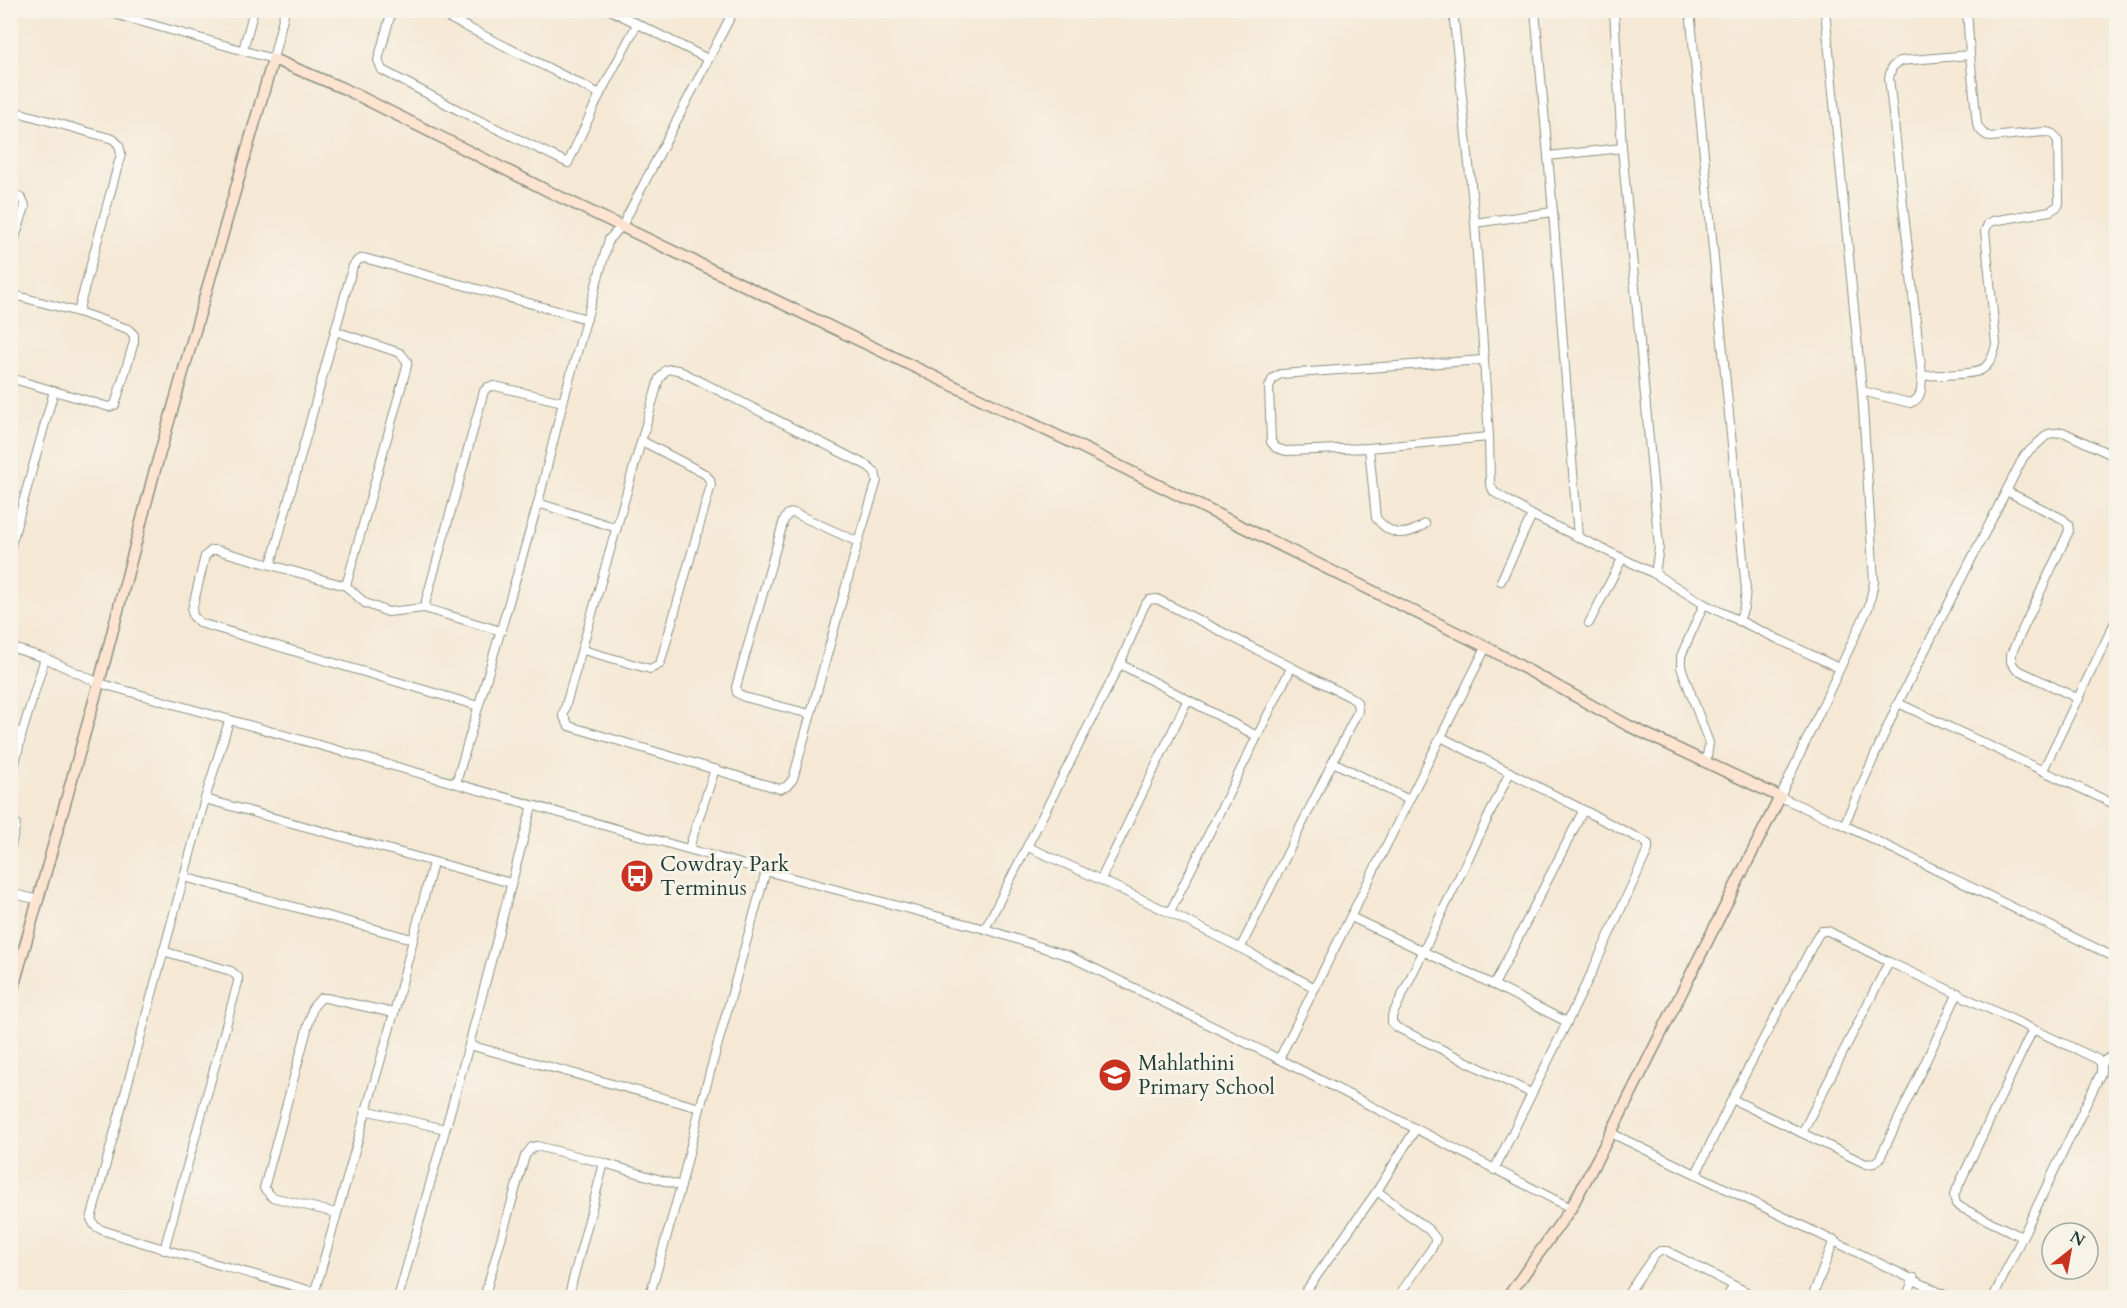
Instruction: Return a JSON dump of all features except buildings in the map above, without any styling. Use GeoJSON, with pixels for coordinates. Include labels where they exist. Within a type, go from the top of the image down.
{"type":"FeatureCollection","features":[{"type":"Feature","properties":{"kind":"street"},"geometry":{"type":"LineString","coordinates":[[100,10],[273,59],[345,89],[554,194],[1081,447],[1486,647],[1629,726],[1844,825],[2116,957]]}},
{"type":"Feature","properties":{"kind":"street"},"geometry":{"type":"LineString","coordinates":[[243,50],[254,10]]}},
{"type":"Feature","properties":{"kind":"street"},"geometry":{"type":"LineString","coordinates":[[10,999],[99,683],[153,477],[285,10]]}},
{"type":"Feature","properties":{"kind":"street"},"geometry":{"type":"LineString","coordinates":[[392,10],[378,60],[382,70],[568,163],[600,94],[637,24]]}},
{"type":"Feature","properties":{"kind":"street"},"geometry":{"type":"LineString","coordinates":[[433,10],[600,94]]}},
{"type":"Feature","properties":{"kind":"street"},"geometry":{"type":"LineString","coordinates":[[610,10],[708,59]]}},
{"type":"Feature","properties":{"kind":"street"},"geometry":{"type":"LineString","coordinates":[[456,783],[538,503],[563,402],[609,239],[622,226],[734,10]]}},
{"type":"Feature","properties":{"kind":"street"},"geometry":{"type":"LineString","coordinates":[[1453,10],[1475,223],[1490,484],[1494,492],[1532,515],[1655,574],[1704,604],[1839,668]]}},
{"type":"Feature","properties":{"kind":"street"},"geometry":{"type":"LineString","coordinates":[[1535,10],[1578,537]]}},
{"type":"Feature","properties":{"kind":"street"},"geometry":{"type":"LineString","coordinates":[[1614,10],[1622,148],[1659,547],[1655,574]]}},
{"type":"Feature","properties":{"kind":"street"},"geometry":{"type":"LineString","coordinates":[[1690,10],[1746,590],[1739,621]]}},
{"type":"Feature","properties":{"kind":"street"},"geometry":{"type":"LineString","coordinates":[[1507,1298],[1571,1208],[1611,1133],[1780,797],[1869,606],[1874,582],[1862,391],[1825,10]]}},
{"type":"Feature","properties":{"kind":"street"},"geometry":{"type":"LineString","coordinates":[[1922,376],[1980,371],[1988,364],[1994,354],[1996,344],[1985,231],[1988,224],[1993,221],[2050,211],[2059,203],[2058,141],[2055,136],[2050,132],[2044,132],[1990,137],[1984,135],[1977,124],[1966,10]]}},
{"type":"Feature","properties":{"kind":"street"},"geometry":{"type":"LineString","coordinates":[[1862,391],[1910,403],[1917,401],[1920,397],[1922,376],[1889,78],[1892,67],[1900,60],[1970,55]]}},
{"type":"Feature","properties":{"kind":"street"},"geometry":{"type":"LineString","coordinates":[[10,110],[113,139],[119,145],[121,154],[78,312]]}},
{"type":"Feature","properties":{"kind":"street"},"geometry":{"type":"LineString","coordinates":[[1548,156],[1622,148]]}},
{"type":"Feature","properties":{"kind":"street"},"geometry":{"type":"LineString","coordinates":[[10,193],[20,196],[25,207],[10,253]]}},
{"type":"Feature","properties":{"kind":"street"},"geometry":{"type":"LineString","coordinates":[[1475,223],[1553,212]]}},
{"type":"Feature","properties":{"kind":"street"},"geometry":{"type":"LineString","coordinates":[[271,564],[352,266],[358,260],[364,258],[587,319]]}},
{"type":"Feature","properties":{"kind":"street"},"geometry":{"type":"LineString","coordinates":[[10,294],[78,312],[128,329],[134,335],[134,342],[115,405],[109,407],[10,378]]}},
{"type":"Feature","properties":{"kind":"street"},"geometry":{"type":"LineString","coordinates":[[335,331],[400,353],[407,361],[346,586]]}},
{"type":"Feature","properties":{"kind":"street"},"geometry":{"type":"LineString","coordinates":[[1484,360],[1281,374],[1273,378],[1269,387],[1271,442],[1276,448],[1286,451],[1369,448],[1489,437]]}},
{"type":"Feature","properties":{"kind":"street"},"geometry":{"type":"LineString","coordinates":[[666,370],[678,370],[868,465],[875,472],[877,481],[793,779],[787,786],[780,789],[569,726],[563,715],[642,441],[661,375],[666,370]]}},
{"type":"Feature","properties":{"kind":"street"},"geometry":{"type":"LineString","coordinates":[[424,608],[484,391],[488,387],[495,386],[563,402]]}},
{"type":"Feature","properties":{"kind":"street"},"geometry":{"type":"LineString","coordinates":[[10,549],[54,391]]}},
{"type":"Feature","properties":{"kind":"street"},"geometry":{"type":"LineString","coordinates":[[1844,825],[1898,702],[2024,456],[2048,434],[2063,432],[2116,457]]}},
{"type":"Feature","properties":{"kind":"street"},"geometry":{"type":"LineString","coordinates":[[583,650],[650,669],[660,664],[711,485],[705,474],[642,441]]}},
{"type":"Feature","properties":{"kind":"street"},"geometry":{"type":"LineString","coordinates":[[1369,448],[1376,518],[1382,526],[1403,535],[1425,524]]}},
{"type":"Feature","properties":{"kind":"street"},"geometry":{"type":"LineString","coordinates":[[2006,491],[2062,519],[2068,524],[2069,531],[2010,662],[2016,669],[2079,699]]}},
{"type":"Feature","properties":{"kind":"street"},"geometry":{"type":"LineString","coordinates":[[538,503],[617,528]]}},
{"type":"Feature","properties":{"kind":"street"},"geometry":{"type":"LineString","coordinates":[[810,714],[744,697],[737,693],[736,687],[784,520],[788,514],[795,513],[858,542]]}},
{"type":"Feature","properties":{"kind":"street"},"geometry":{"type":"LineString","coordinates":[[1501,581],[1532,515]]}},
{"type":"Feature","properties":{"kind":"street"},"geometry":{"type":"LineString","coordinates":[[478,706],[200,623],[196,620],[192,610],[205,556],[208,552],[217,550],[346,586],[365,603],[388,612],[424,608],[501,631]]}},
{"type":"Feature","properties":{"kind":"street"},"geometry":{"type":"LineString","coordinates":[[1589,623],[1622,559]]}},
{"type":"Feature","properties":{"kind":"street"},"geometry":{"type":"LineString","coordinates":[[985,929],[1120,664],[1144,606],[1149,600],[1157,600],[1356,702],[1358,711],[1241,947]]}},
{"type":"Feature","properties":{"kind":"street"},"geometry":{"type":"LineString","coordinates":[[1704,604],[1681,656],[1681,667],[1709,744],[1706,763]]}},
{"type":"Feature","properties":{"kind":"street"},"geometry":{"type":"LineString","coordinates":[[2043,770],[2116,620]]}},
{"type":"Feature","properties":{"kind":"street"},"geometry":{"type":"LineString","coordinates":[[10,647],[45,658],[99,683],[532,806],[689,848],[766,872],[985,929],[1069,956],[1279,1059],[1571,1208]]}},
{"type":"Feature","properties":{"kind":"street"},"geometry":{"type":"LineString","coordinates":[[1279,1059],[1486,647]]}},
{"type":"Feature","properties":{"kind":"street"},"geometry":{"type":"LineString","coordinates":[[10,786],[22,733],[45,658]]}},
{"type":"Feature","properties":{"kind":"street"},"geometry":{"type":"LineString","coordinates":[[1120,664],[1257,736]]}},
{"type":"Feature","properties":{"kind":"street"},"geometry":{"type":"LineString","coordinates":[[1170,912],[1291,668]]}},
{"type":"Feature","properties":{"kind":"street"},"geometry":{"type":"LineString","coordinates":[[1101,879],[1187,700]]}},
{"type":"Feature","properties":{"kind":"street"},"geometry":{"type":"LineString","coordinates":[[1898,702],[2116,805]]}},
{"type":"Feature","properties":{"kind":"street"},"geometry":{"type":"LineString","coordinates":[[230,721],[205,799],[91,1219],[95,1226],[164,1250],[225,1265],[314,1295],[433,863]]}},
{"type":"Feature","properties":{"kind":"street"},"geometry":{"type":"LineString","coordinates":[[10,730],[22,733]]}},
{"type":"Feature","properties":{"kind":"street"},"geometry":{"type":"LineString","coordinates":[[1442,737],[1648,844],[1648,850],[1567,1022],[1494,1170]]}},
{"type":"Feature","properties":{"kind":"street"},"geometry":{"type":"LineString","coordinates":[[1333,762],[1409,800]]}},
{"type":"Feature","properties":{"kind":"street"},"geometry":{"type":"LineString","coordinates":[[689,848],[715,770]]}},
{"type":"Feature","properties":{"kind":"street"},"geometry":{"type":"LineString","coordinates":[[1510,772],[1422,951],[1392,1016],[1392,1022],[1396,1028],[1531,1093]]}},
{"type":"Feature","properties":{"kind":"street"},"geometry":{"type":"LineString","coordinates":[[205,799],[512,883]]}},
{"type":"Feature","properties":{"kind":"street"},"geometry":{"type":"LineString","coordinates":[[398,1298],[469,1045],[532,806]]}},
{"type":"Feature","properties":{"kind":"street"},"geometry":{"type":"LineString","coordinates":[[1494,985],[1583,811]]}},
{"type":"Feature","properties":{"kind":"street"},"geometry":{"type":"LineString","coordinates":[[10,814],[16,824],[10,850]]}},
{"type":"Feature","properties":{"kind":"street"},"geometry":{"type":"LineString","coordinates":[[1028,847],[1170,912],[1241,947],[1315,988]]}},
{"type":"Feature","properties":{"kind":"street"},"geometry":{"type":"LineString","coordinates":[[649,1298],[766,872]]}},
{"type":"Feature","properties":{"kind":"street"},"geometry":{"type":"LineString","coordinates":[[184,877],[412,939]]}},
{"type":"Feature","properties":{"kind":"street"},"geometry":{"type":"LineString","coordinates":[[10,893],[39,900]]}},
{"type":"Feature","properties":{"kind":"street"},"geometry":{"type":"LineString","coordinates":[[1351,917],[1567,1022]]}},
{"type":"Feature","properties":{"kind":"street"},"geometry":{"type":"LineString","coordinates":[[1696,1174],[1732,1099],[1818,935],[1822,931],[1828,931],[2097,1059],[2101,1063],[2101,1073],[1993,1298]]}},
{"type":"Feature","properties":{"kind":"street"},"geometry":{"type":"LineString","coordinates":[[163,951],[231,971],[238,976],[164,1250]]}},
{"type":"Feature","properties":{"kind":"street"},"geometry":{"type":"LineString","coordinates":[[1802,1133],[1889,962]]}},
{"type":"Feature","properties":{"kind":"street"},"geometry":{"type":"LineString","coordinates":[[1732,1099],[1866,1164],[1874,1163],[1880,1158],[1958,993]]}},
{"type":"Feature","properties":{"kind":"street"},"geometry":{"type":"LineString","coordinates":[[336,1213],[272,1197],[264,1188],[313,1007],[321,999],[326,998],[393,1013]]}},
{"type":"Feature","properties":{"kind":"street"},"geometry":{"type":"LineString","coordinates":[[2022,1237],[1962,1208],[1956,1204],[1954,1195],[2033,1029]]}},
{"type":"Feature","properties":{"kind":"street"},"geometry":{"type":"LineString","coordinates":[[469,1045],[700,1108]]}},
{"type":"Feature","properties":{"kind":"street"},"geometry":{"type":"LineString","coordinates":[[2101,1063],[2116,1053]]}},
{"type":"Feature","properties":{"kind":"street"},"geometry":{"type":"LineString","coordinates":[[365,1110],[445,1129]]}},
{"type":"Feature","properties":{"kind":"street"},"geometry":{"type":"LineString","coordinates":[[1300,1298],[1377,1191],[1415,1130]]}},
{"type":"Feature","properties":{"kind":"street"},"geometry":{"type":"LineString","coordinates":[[1611,1133],[1914,1278],[1951,1298]]}},
{"type":"Feature","properties":{"kind":"street"},"geometry":{"type":"LineString","coordinates":[[484,1298],[527,1151],[532,1147],[537,1146],[604,1163],[681,1186]]}},
{"type":"Feature","properties":{"kind":"street"},"geometry":{"type":"LineString","coordinates":[[568,1298],[604,1163]]}},
{"type":"Feature","properties":{"kind":"street"},"geometry":{"type":"LineString","coordinates":[[1377,1191],[1429,1230],[1436,1239],[1396,1298]]}},
{"type":"Feature","properties":{"kind":"street"},"geometry":{"type":"LineString","coordinates":[[1812,1298],[1834,1240]]}},
{"type":"Feature","properties":{"kind":"street"},"geometry":{"type":"LineString","coordinates":[[1625,1298],[1654,1256],[1660,1251],[1667,1251],[1758,1298]]}},
{"type":"Feature","properties":{"kind":"street"},"geometry":{"type":"LineString","coordinates":[[1906,1298],[1914,1278]]}},
{"type":"Feature","properties":{"kind":"street"},"geometry":{"type":"LineString","coordinates":[[1726,1298],[1734,1286]]}},
{"type":"Feature","properties":{"kind":"place","name":"Cowdray Park Terminus"},"geometry":{"type":"Point","coordinates":[637,876]}},
{"type":"Feature","properties":{"kind":"place","name":"Mahlathini Primary School"},"geometry":{"type":"Point","coordinates":[1115,1075]}}]}
